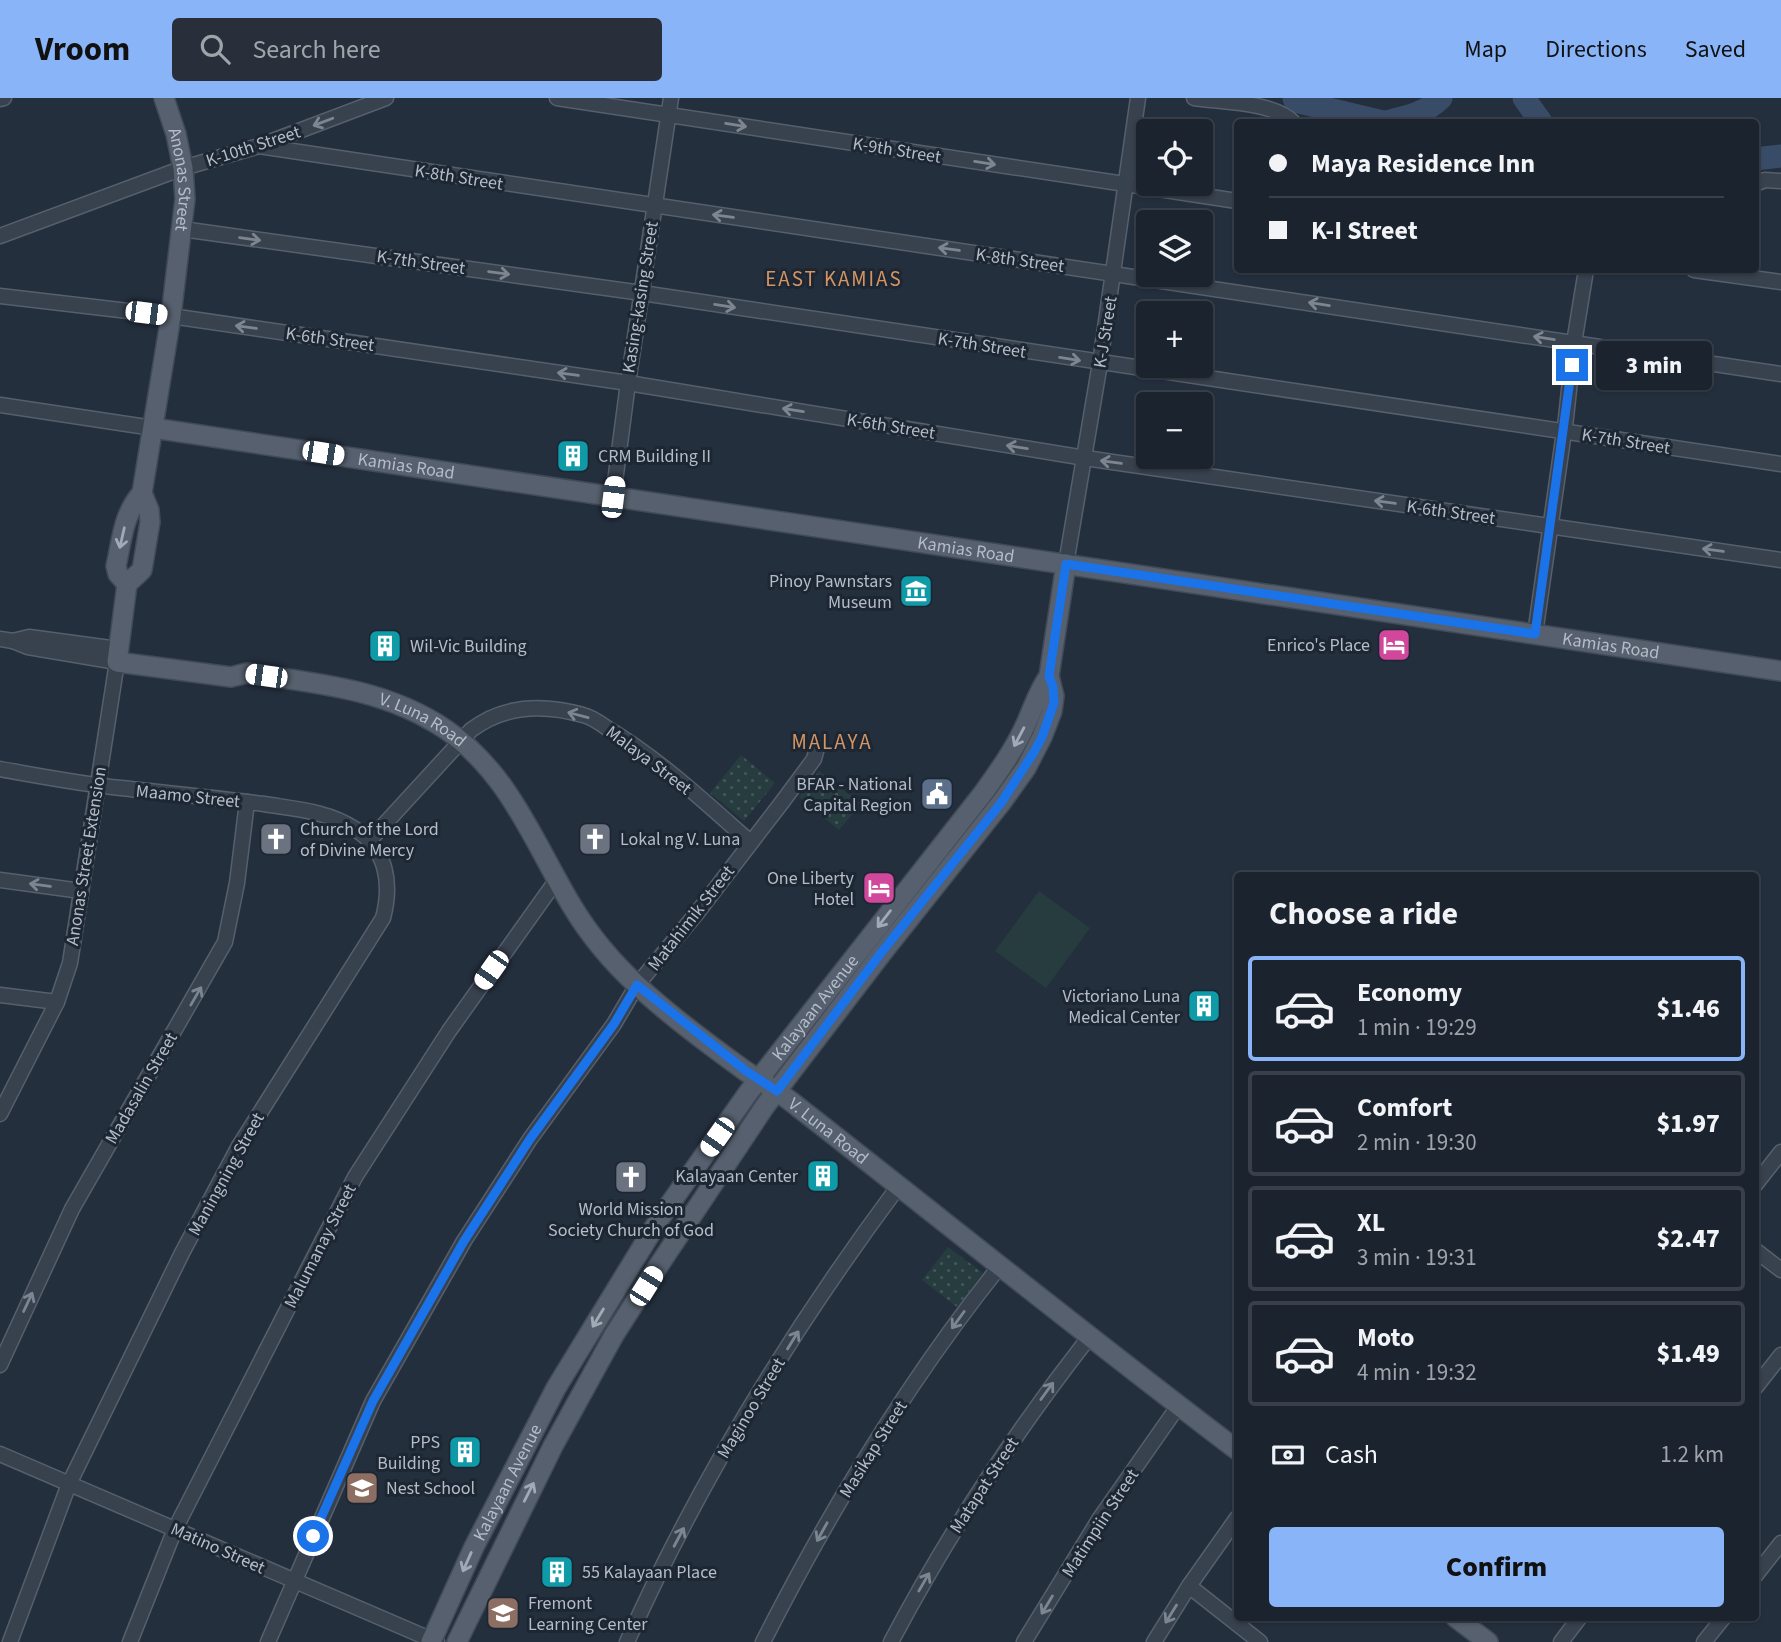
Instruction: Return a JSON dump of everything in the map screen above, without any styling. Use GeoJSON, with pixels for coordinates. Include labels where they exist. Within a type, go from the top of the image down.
{"type":"FeatureCollection","features":[{"type":"Feature","properties":{"kind":"main road","name":"Anonas Street"},"geometry":{"type":"LineString","coordinates":[[153,428],[171,316],[185,199],[183,168],[176,134],[164,98]]}},
{"type":"Feature","properties":{"kind":"main road","name":"Anonas Street Extension"},"geometry":{"type":"LineString","coordinates":[[118,656],[127,584],[142,570],[150,522],[149,510],[142,493],[153,428]]}},
{"type":"Feature","properties":{"kind":"main road","name":"Kamias Road"},"geometry":{"type":"LineString","coordinates":[[153,428],[1781,671]]}},
{"type":"Feature","properties":{"kind":"main road","name":"Kalayaan Avenue"},"geometry":{"type":"LineString","coordinates":[[457,1642],[532,1486],[614,1335],[777,1091],[1026,768],[1052,711],[1054,696],[1049,676],[1066,564]]}},
{"type":"Feature","properties":{"kind":"main road","name":"V. Luna Road"},"geometry":{"type":"LineString","coordinates":[[118,656],[231,677],[247,673],[362,691],[410,710],[448,731],[485,766],[514,801],[586,929],[608,957],[637,985],[1234,1448]]}},
{"type":"Feature","properties":{"kind":"main road","name":"Kalayaan Avenue"},"geometry":{"type":"LineString","coordinates":[[433,1641],[479,1536],[570,1364],[660,1218],[748,1093],[984,793],[1010,754],[1042,685],[1049,676]]}},
{"type":"Feature","properties":{"kind":"main road"},"geometry":{"type":"LineString","coordinates":[[1460,1621],[1488,1642]]}},
{"type":"Feature","properties":{"kind":"street","name":"K-10th Street"},"geometry":{"type":"LineString","coordinates":[[0,236],[183,168],[259,146],[386,98]]}},
{"type":"Feature","properties":{"kind":"street","name":"K-9th Street"},"geometry":{"type":"LineString","coordinates":[[557,98],[1234,201]]}},
{"type":"Feature","properties":{"kind":"street","name":"Kasing-kasing Street"},"geometry":{"type":"LineString","coordinates":[[613,497],[671,98]]}},
{"type":"Feature","properties":{"kind":"street","name":"K-J Street"},"geometry":{"type":"LineString","coordinates":[[1066,564],[1114,273],[1138,98]]}},
{"type":"Feature","properties":{"kind":"street"},"geometry":{"type":"LineString","coordinates":[[1194,98],[1271,109],[1290,119]]}},
{"type":"Feature","properties":{"kind":"street","name":"K-8th Street"},"geometry":{"type":"LineString","coordinates":[[259,146],[1781,374]]}},
{"type":"Feature","properties":{"kind":"street"},"geometry":{"type":"LineString","coordinates":[[1759,182],[1781,181]]}},
{"type":"Feature","properties":{"kind":"street","name":"K-7th Street"},"geometry":{"type":"LineString","coordinates":[[182,229],[642,293],[1781,464]]}},
{"type":"Feature","properties":{"kind":"street"},"geometry":{"type":"LineString","coordinates":[[1535,634],[1586,273]]}},
{"type":"Feature","properties":{"kind":"street"},"geometry":{"type":"LineString","coordinates":[[1716,273],[1781,282]]}},
{"type":"Feature","properties":{"kind":"street","name":"K-6th Street"},"geometry":{"type":"LineString","coordinates":[[0,296],[171,316],[628,383],[1085,458],[1781,560]]}},
{"type":"Feature","properties":{"kind":"street"},"geometry":{"type":"LineString","coordinates":[[0,405],[153,428]]}},
{"type":"Feature","properties":{"kind":"street"},"geometry":{"type":"LineString","coordinates":[[6,640],[28,647],[118,656]]}},
{"type":"Feature","properties":{"kind":"street","name":"Anonas Street Extension"},"geometry":{"type":"LineString","coordinates":[[1,1111],[57,1002],[70,963],[118,656]]}},
{"type":"Feature","properties":{"kind":"street","name":"Malaya Street"},"geometry":{"type":"LineString","coordinates":[[460,741],[483,721],[518,709],[544,707],[586,715],[625,738],[750,842]]}},
{"type":"Feature","properties":{"kind":"street"},"geometry":{"type":"LineString","coordinates":[[370,840],[460,741]]}},
{"type":"Feature","properties":{"kind":"street","name":"Matahimik Street"},"geometry":{"type":"LineString","coordinates":[[268,1642],[373,1401],[464,1241],[530,1139],[614,1024],[637,985],[697,913],[814,759],[817,748]]}},
{"type":"Feature","properties":{"kind":"street","name":"Maamo Street"},"geometry":{"type":"LineString","coordinates":[[0,769],[327,815],[356,829],[370,840]]}},
{"type":"Feature","properties":{"kind":"street","name":"Madasalin Street"},"geometry":{"type":"LineString","coordinates":[[0,1365],[72,1209],[225,942],[237,883],[247,802]]}},
{"type":"Feature","properties":{"kind":"street","name":"Maningning Street"},"geometry":{"type":"LineString","coordinates":[[10,1642],[69,1484],[182,1253],[239,1146],[383,918],[388,894],[386,872],[370,840]]}},
{"type":"Feature","properties":{"kind":"street","name":"Malumanay Street"},"geometry":{"type":"LineString","coordinates":[[130,1642],[175,1529],[355,1177],[449,1031],[558,878]]}},
{"type":"Feature","properties":{"kind":"street"},"geometry":{"type":"LineString","coordinates":[[0,880],[81,891]]}},
{"type":"Feature","properties":{"kind":"street"},"geometry":{"type":"LineString","coordinates":[[0,995],[57,1002]]}},
{"type":"Feature","properties":{"kind":"street"},"geometry":{"type":"LineString","coordinates":[[1759,1180],[1781,1152]]}},
{"type":"Feature","properties":{"kind":"street","name":"Maginoo Street"},"geometry":{"type":"LineString","coordinates":[[627,1642],[674,1545],[764,1384],[898,1187]]}},
{"type":"Feature","properties":{"kind":"street"},"geometry":{"type":"LineString","coordinates":[[1759,1253],[1781,1270]]}},
{"type":"Feature","properties":{"kind":"street","name":"Masikap Street"},"geometry":{"type":"LineString","coordinates":[[763,1642],[835,1509],[887,1424],[942,1342],[1000,1266]]}},
{"type":"Feature","properties":{"kind":"street","name":"Matapat Street"},"geometry":{"type":"LineString","coordinates":[[891,1642],[976,1495],[1049,1388],[1090,1336]]}},
{"type":"Feature","properties":{"kind":"street"},"geometry":{"type":"LineString","coordinates":[[1759,1383],[1781,1355]]}},
{"type":"Feature","properties":{"kind":"street","name":"Matimpiin Street"},"geometry":{"type":"LineString","coordinates":[[1024,1642],[1100,1518],[1179,1405]]}},
{"type":"Feature","properties":{"kind":"street","name":"Matino Street"},"geometry":{"type":"LineString","coordinates":[[0,1454],[433,1641]]}},
{"type":"Feature","properties":{"kind":"street"},"geometry":{"type":"LineString","coordinates":[[1154,1642],[1234,1522]]}},
{"type":"Feature","properties":{"kind":"street"},"geometry":{"type":"LineString","coordinates":[[1759,1571],[1781,1543]]}},
{"type":"Feature","properties":{"kind":"street"},"geometry":{"type":"LineString","coordinates":[[1189,1586],[1260,1642]]}},
{"type":"Feature","properties":{"kind":"street"},"geometry":{"type":"LineString","coordinates":[[1561,1642],[1577,1621]]}},
{"type":"Feature","properties":{"kind":"street"},"geometry":{"type":"LineString","coordinates":[[1704,1642],[1721,1621]]}},
{"type":"Feature","properties":{"kind":"green space"},"geometry":{"type":"Polygon","coordinates":[[[741,755],[775,783],[744,821],[710,793],[741,755]]]}},
{"type":"Feature","properties":{"kind":"green space"},"geometry":{"type":"Polygon","coordinates":[[[819,771],[861,804],[839,830],[799,797],[819,771]]]}},
{"type":"Feature","properties":{"kind":"green space"},"geometry":{"type":"Polygon","coordinates":[[[1039,891],[1090,928],[1046,988],[995,951],[1039,891]]]}},
{"type":"Feature","properties":{"kind":"green space"},"geometry":{"type":"Polygon","coordinates":[[[948,1247],[983,1273],[957,1307],[922,1280],[948,1247]]]}},
{"type":"Feature","properties":{"kind":"waterway"},"geometry":{"type":"LineString","coordinates":[[1294,98],[1295,101],[1370,119]]}},
{"type":"Feature","properties":{"kind":"waterway"},"geometry":{"type":"LineString","coordinates":[[1397,119],[1422,111],[1441,98]]}},
{"type":"Feature","properties":{"kind":"waterway"},"geometry":{"type":"LineString","coordinates":[[1524,98],[1539,119]]}},
{"type":"Feature","properties":{"kind":"waterway"},"geometry":{"type":"LineString","coordinates":[[1759,159],[1781,156]]}},
{"type":"Feature","properties":{"kind":"place","name":"CRM Building II"},"geometry":{"type":"Point","coordinates":[573,456]}},
{"type":"Feature","properties":{"kind":"place","name":"Pinoy Pawnstars Museum"},"geometry":{"type":"Point","coordinates":[916,591]}},
{"type":"Feature","properties":{"kind":"place","name":"Enrico's Place"},"geometry":{"type":"Point","coordinates":[1394,645]}},
{"type":"Feature","properties":{"kind":"place","name":"Wil-Vic Building"},"geometry":{"type":"Point","coordinates":[385,646]}},
{"type":"Feature","properties":{"kind":"place","name":"BFAR - National Capital Region"},"geometry":{"type":"Point","coordinates":[937,794]}},
{"type":"Feature","properties":{"kind":"place","name":"Church of the Lord of Divine Mercy"},"geometry":{"type":"Point","coordinates":[276,839]}},
{"type":"Feature","properties":{"kind":"place","name":"Lokal ng V. Luna"},"geometry":{"type":"Point","coordinates":[595,839]}},
{"type":"Feature","properties":{"kind":"place","name":"One Liberty Hotel"},"geometry":{"type":"Point","coordinates":[879,888]}},
{"type":"Feature","properties":{"kind":"place","name":"Victoriano Luna Medical Center"},"geometry":{"type":"Point","coordinates":[1204,1006]}},
{"type":"Feature","properties":{"kind":"place","name":"Kalayaan Center"},"geometry":{"type":"Point","coordinates":[823,1176]}},
{"type":"Feature","properties":{"kind":"place","name":"World Mission Society Church of God"},"geometry":{"type":"Point","coordinates":[631,1177]}},
{"type":"Feature","properties":{"kind":"place","name":"PPS Building"},"geometry":{"type":"Point","coordinates":[465,1452]}},
{"type":"Feature","properties":{"kind":"place","name":"Nest School"},"geometry":{"type":"Point","coordinates":[362,1488]}},
{"type":"Feature","properties":{"kind":"place","name":"55 Kalayaan Place"},"geometry":{"type":"Point","coordinates":[557,1572]}},
{"type":"Feature","properties":{"kind":"place","name":"Fremont Learning Center"},"geometry":{"type":"Point","coordinates":[503,1613]}},
{"type":"Feature","properties":{"kind":"district","name":"EAST KAMIAS"},"geometry":{"type":"Point","coordinates":[834,279]}},
{"type":"Feature","properties":{"kind":"district","name":"MALAYA"},"geometry":{"type":"Point","coordinates":[832,742]}},
{"type":"Feature","properties":{"kind":"route"},"geometry":{"type":"LineString","coordinates":[[313,1536],[373,1401],[464,1241],[530,1139],[614,1024],[637,985],[746,1071],[777,1091],[881,953],[1001,803],[1026,768],[1052,711],[1054,696],[1049,676],[1066,564],[1535,634],[1572,365]]}}]}
